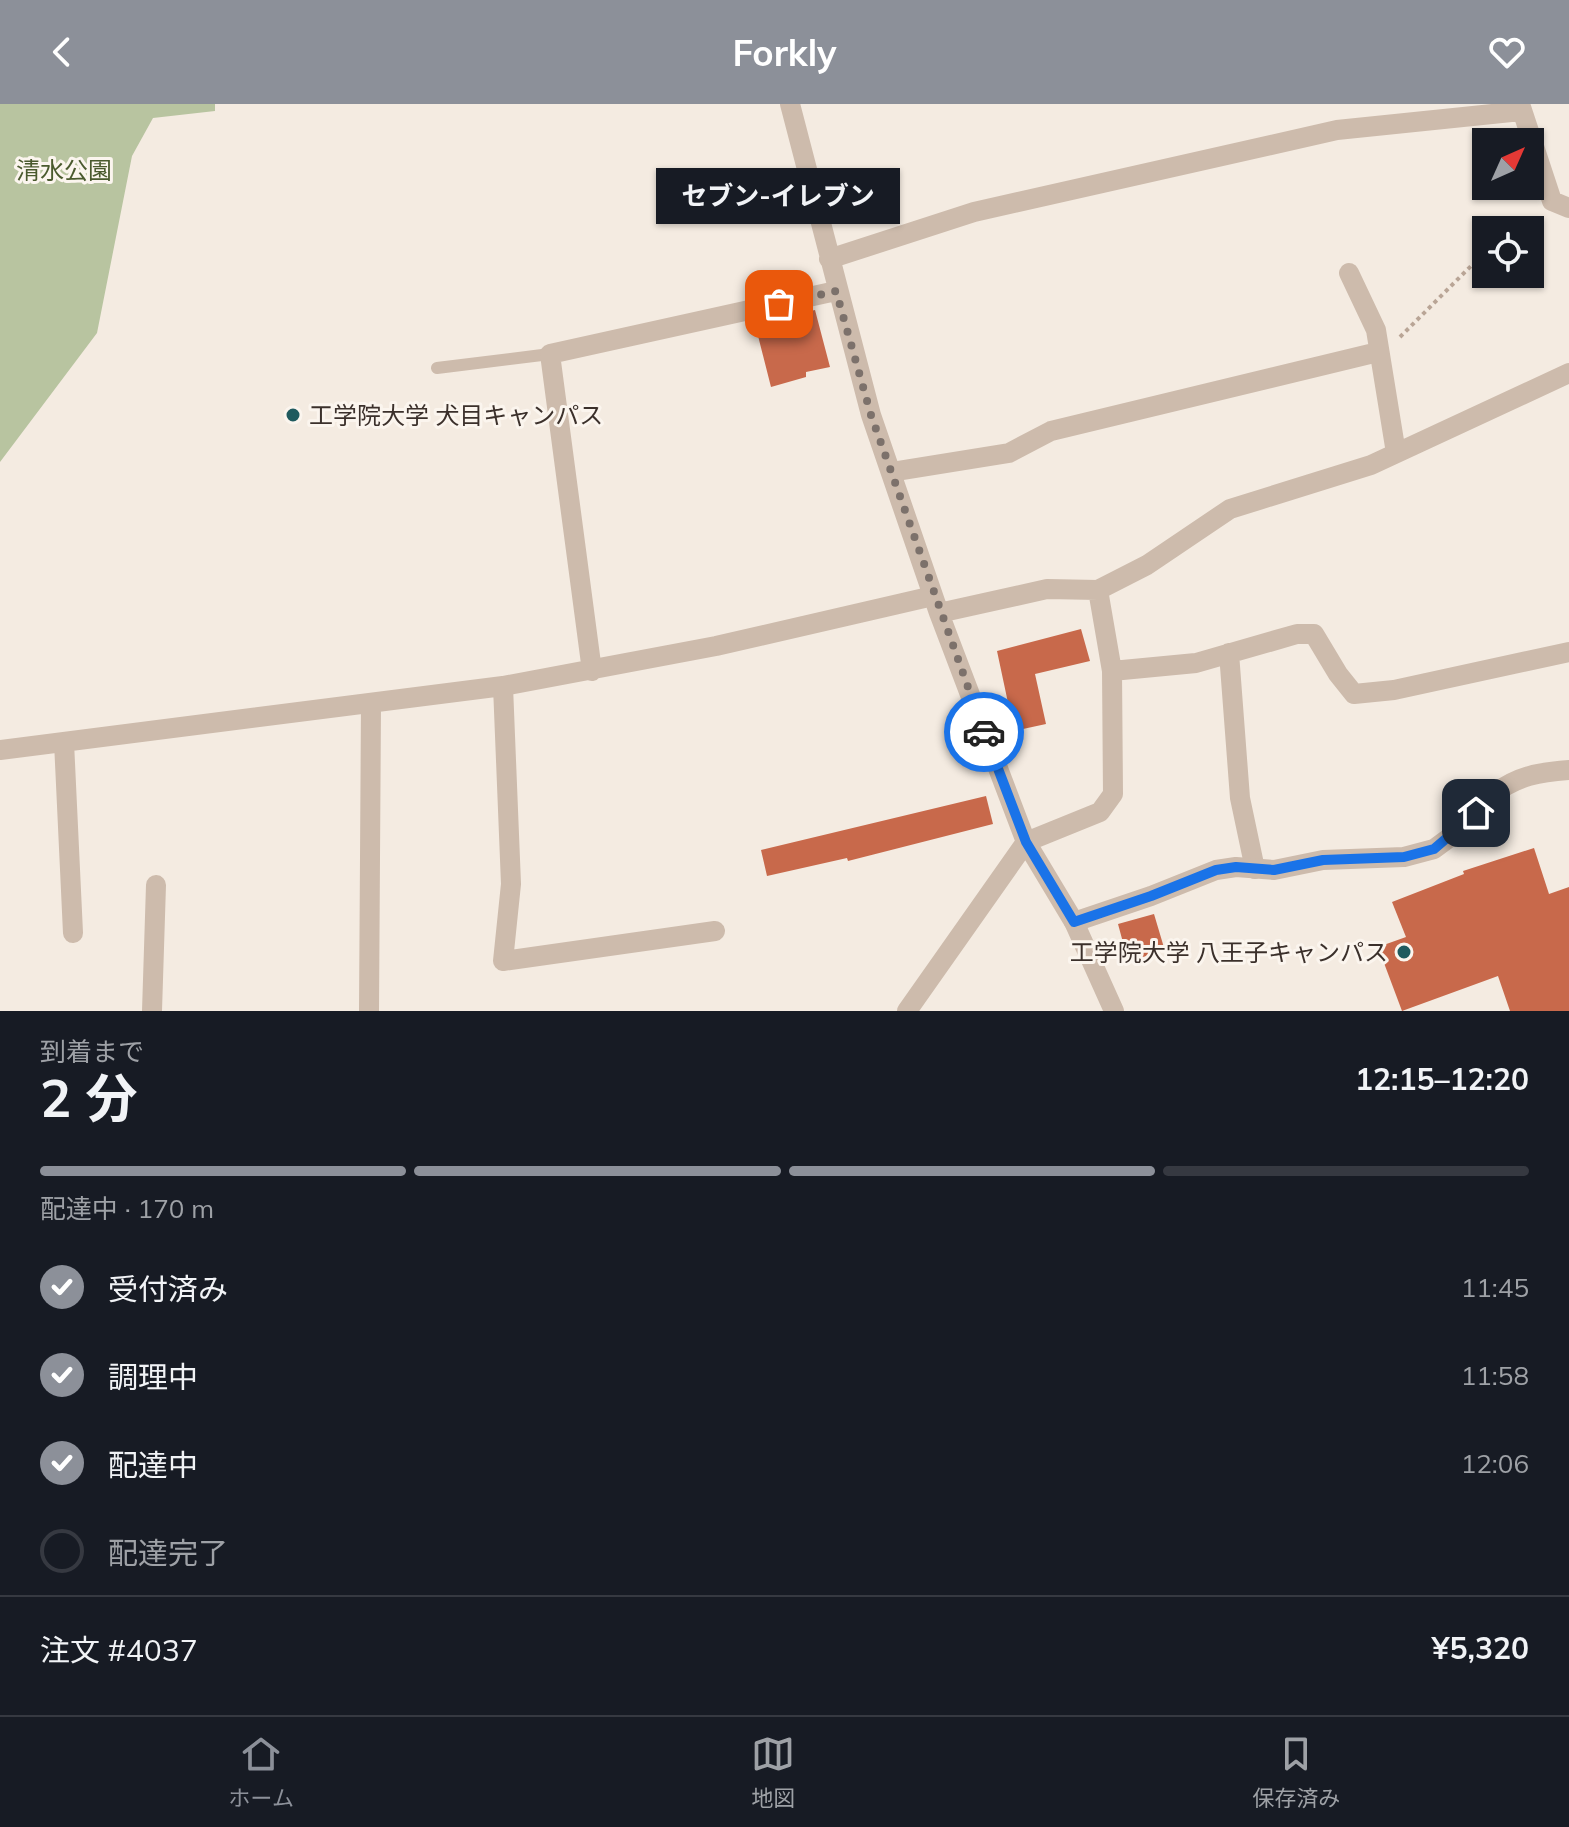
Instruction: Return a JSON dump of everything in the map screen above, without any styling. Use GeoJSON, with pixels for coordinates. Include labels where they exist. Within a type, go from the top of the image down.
{"type":"FeatureCollection","features":[{"type":"Feature","properties":{"kind":"street"},"geometry":{"type":"LineString","coordinates":[[790,104],[836,291],[891,472],[936,604],[1026,842],[1074,922],[1114,1011]]}},
{"type":"Feature","properties":{"kind":"street"},"geometry":{"type":"LineString","coordinates":[[829,259],[974,212],[1337,130],[1521,108],[1552,201],[1569,208]]}},
{"type":"Feature","properties":{"kind":"street"},"geometry":{"type":"LineString","coordinates":[[1349,273],[1376,330],[1396,453]]}},
{"type":"Feature","properties":{"kind":"street"},"geometry":{"type":"LineString","coordinates":[[592,671],[550,354],[836,291]]}},
{"type":"Feature","properties":{"kind":"street"},"geometry":{"type":"LineString","coordinates":[[891,472],[1009,453],[1051,431],[1378,352]]}},
{"type":"Feature","properties":{"kind":"street"},"geometry":{"type":"LineString","coordinates":[[0,750],[503,686],[936,604],[1047,589],[1098,590],[1147,565],[1230,509],[1371,465],[1569,373]]}},
{"type":"Feature","properties":{"kind":"street"},"geometry":{"type":"LineString","coordinates":[[907,1011],[1026,842],[1100,812],[1113,794],[1112,671],[1098,590]]}},
{"type":"Feature","properties":{"kind":"street"},"geometry":{"type":"LineString","coordinates":[[1112,671],[1196,663],[1297,634],[1314,634],[1354,694],[1394,690],[1569,652]]}},
{"type":"Feature","properties":{"kind":"street"},"geometry":{"type":"LineString","coordinates":[[1229,653],[1240,798],[1255,869]]}},
{"type":"Feature","properties":{"kind":"street"},"geometry":{"type":"LineString","coordinates":[[503,686],[511,884],[503,961],[715,931]]}},
{"type":"Feature","properties":{"kind":"street"},"geometry":{"type":"LineString","coordinates":[[369,1011],[371,704]]}},
{"type":"Feature","properties":{"kind":"street"},"geometry":{"type":"LineString","coordinates":[[64,742],[73,933]]}},
{"type":"Feature","properties":{"kind":"street"},"geometry":{"type":"LineString","coordinates":[[1074,922],[1216,870],[1274,870],[1323,860],[1404,857],[1434,849],[1457,832],[1511,781],[1541,772],[1569,770]]}},
{"type":"Feature","properties":{"kind":"street"},"geometry":{"type":"LineString","coordinates":[[152,1011],[156,885]]}},
{"type":"Feature","properties":{"kind":"lane"},"geometry":{"type":"LineString","coordinates":[[437,368],[550,354]]}},
{"type":"Feature","properties":{"kind":"path"},"geometry":{"type":"LineString","coordinates":[[1378,352],[1395,343],[1472,265]]}},
{"type":"Feature","properties":{"kind":"green space","name":"清水公園"},"geometry":{"type":"Polygon","coordinates":[[[0,104],[215,104],[215,111],[153,118],[132,156],[97,333],[0,462],[0,104]]]}},
{"type":"Feature","properties":{"kind":"building"},"geometry":{"type":"Polygon","coordinates":[[[815,310],[830,367],[806,372],[806,377],[771,387],[755,324],[815,310]]]}},
{"type":"Feature","properties":{"kind":"building"},"geometry":{"type":"Polygon","coordinates":[[[1081,629],[1090,661],[1035,674],[1046,724],[1014,731],[997,651],[1081,629]]]}},
{"type":"Feature","properties":{"kind":"building"},"geometry":{"type":"Polygon","coordinates":[[[986,796],[993,824],[848,861],[847,858],[767,876],[761,850],[986,796]]]}},
{"type":"Feature","properties":{"kind":"building"},"geometry":{"type":"Polygon","coordinates":[[[1534,848],[1549,894],[1569,887],[1569,1011],[1510,1011],[1498,976],[1402,1011],[1378,947],[1406,937],[1392,902],[1464,874],[1463,871],[1534,848]]]}},
{"type":"Feature","properties":{"kind":"building"},"geometry":{"type":"Polygon","coordinates":[[[1154,914],[1165,951],[1128,961],[1118,924],[1154,914]]]}},
{"type":"Feature","properties":{"kind":"way so far"},"geometry":{"type":"LineString","coordinates":[[779,304],[836,291],[871,415],[939,613],[984,732]]}},
{"type":"Feature","properties":{"kind":"place","name":"セブン-イレブン"},"geometry":{"type":"Point","coordinates":[779,304]}},
{"type":"Feature","properties":{"kind":"place","name":"工学院大学 犬目キャンパス"},"geometry":{"type":"Point","coordinates":[293,415]}},
{"type":"Feature","properties":{"kind":"place","name":"工学院大学 八王子キャンパス"},"geometry":{"type":"Point","coordinates":[1404,952]}},
{"type":"Feature","properties":{"kind":"route"},"geometry":{"type":"LineString","coordinates":[[984,732],[1026,842],[1074,922],[1216,870],[1236,867],[1274,870],[1323,860],[1404,857],[1434,849],[1476,813]]}}]}
